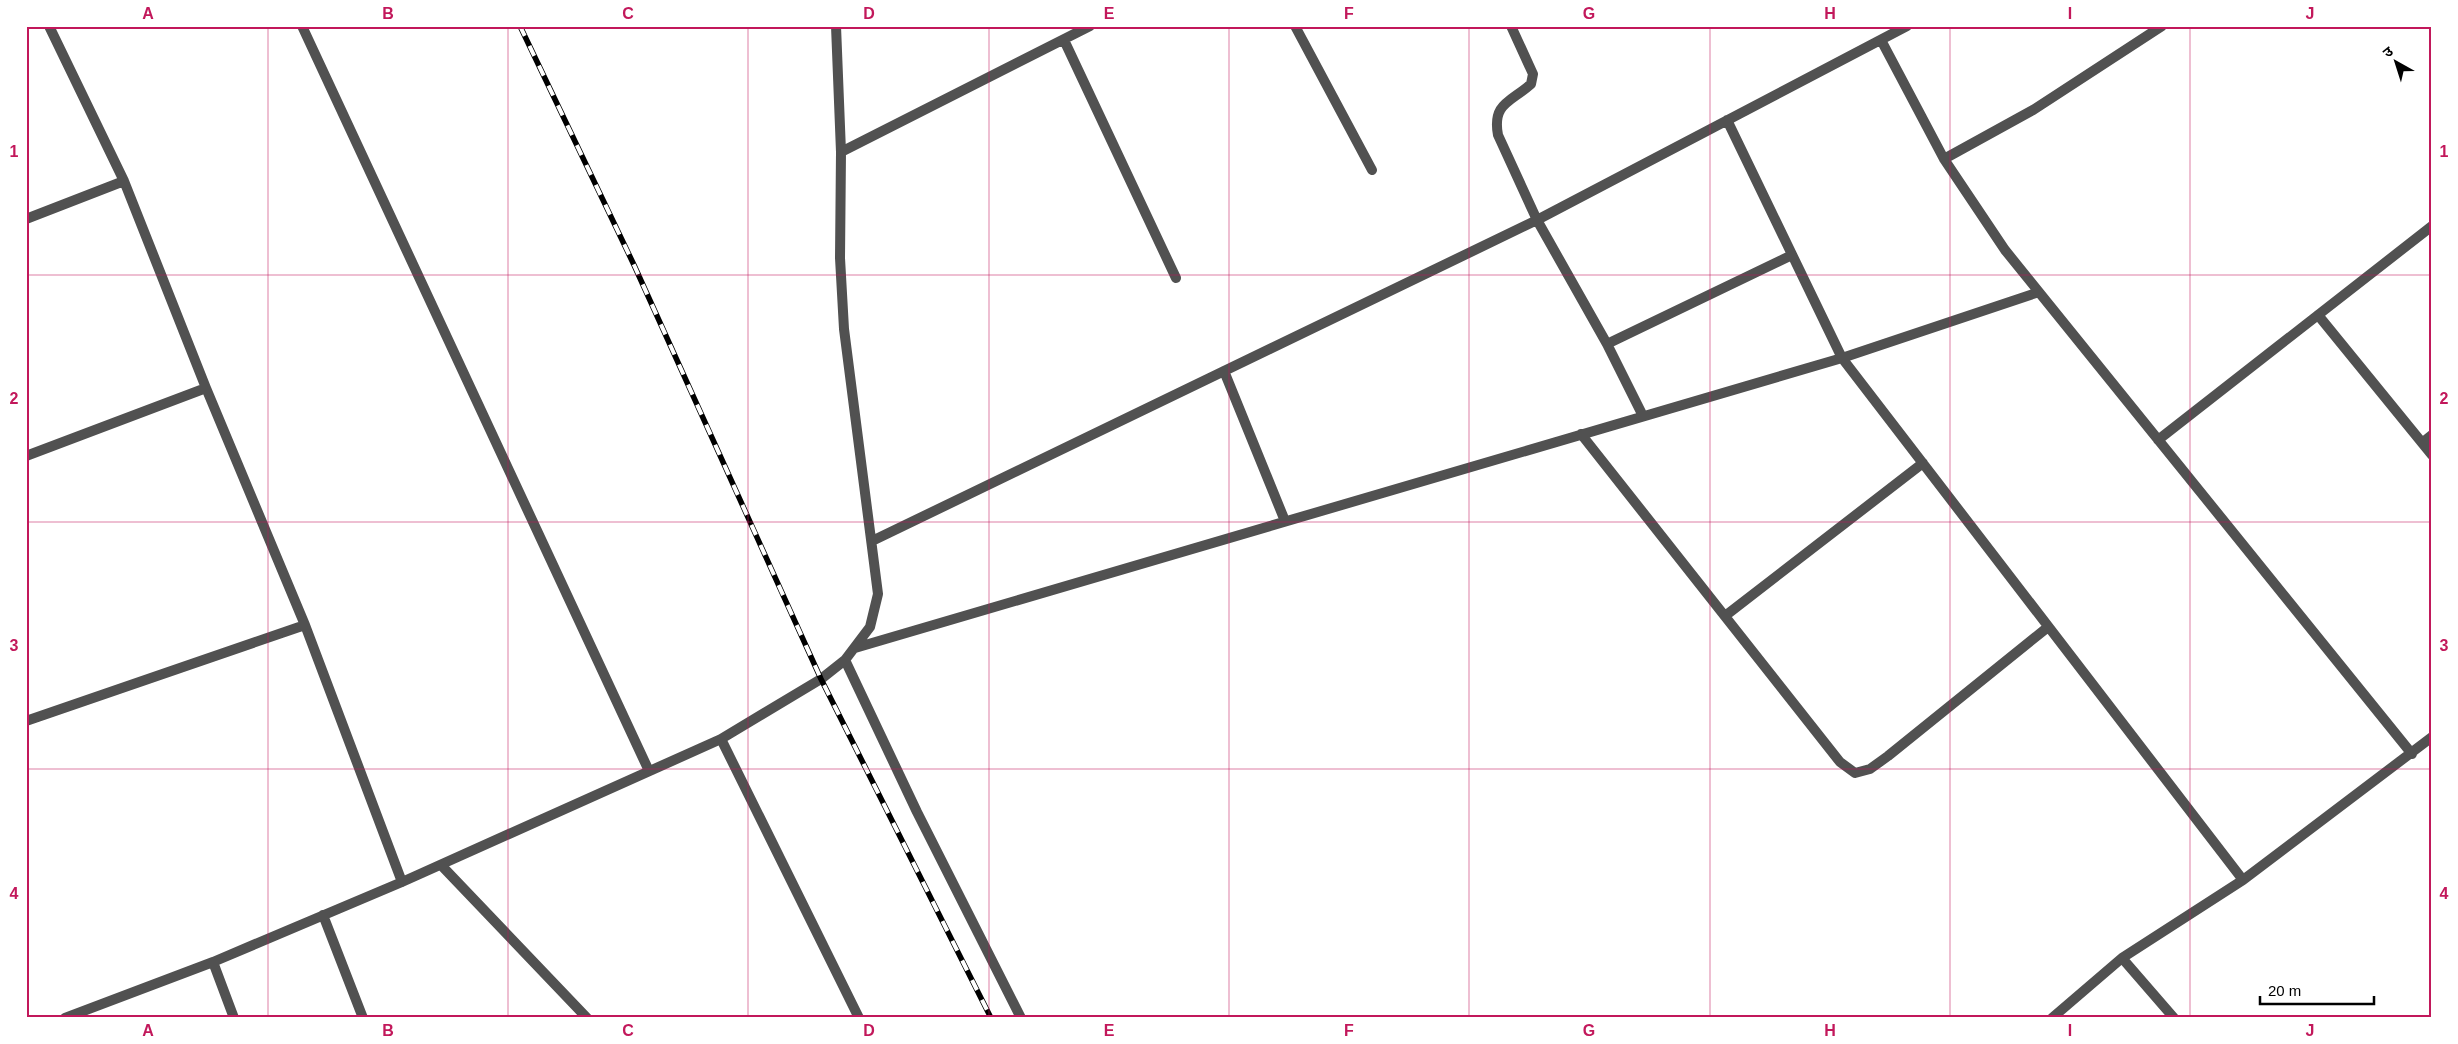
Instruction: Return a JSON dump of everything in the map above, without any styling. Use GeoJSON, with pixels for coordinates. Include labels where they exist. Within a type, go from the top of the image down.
{"type":"FeatureCollection","features":[{"type":"Feature","properties":{"kind":"street"},"geometry":{"type":"LineString","coordinates":[[49,26],[124,181],[206,388],[305,625],[402,882]]}},
{"type":"Feature","properties":{"kind":"street"},"geometry":{"type":"LineString","coordinates":[[302,26],[649,771]]}},
{"type":"Feature","properties":{"kind":"street"},"geometry":{"type":"LineString","coordinates":[[65,1018],[213,962],[323,916],[721,739],[820,680],[845,660],[855,648],[870,627],[878,594],[850,393],[844,329],[840,258],[841,152],[836,26]]}},
{"type":"Feature","properties":{"kind":"street"},"geometry":{"type":"LineString","coordinates":[[841,152],[1090,26]]}},
{"type":"Feature","properties":{"kind":"street"},"geometry":{"type":"LineString","coordinates":[[1295,26],[1372,170]]}},
{"type":"Feature","properties":{"kind":"street"},"geometry":{"type":"LineString","coordinates":[[1511,26],[1533,74],[1532,84],[1499,109],[1496,121],[1498,135],[1537,220],[1607,344],[1643,416]]}},
{"type":"Feature","properties":{"kind":"street"},"geometry":{"type":"LineString","coordinates":[[872,541],[1537,220],[1907,26]]}},
{"type":"Feature","properties":{"kind":"street"},"geometry":{"type":"LineString","coordinates":[[1944,159],[2034,110],[2162,26]]}},
{"type":"Feature","properties":{"kind":"street"},"geometry":{"type":"LineString","coordinates":[[1064,40],[1176,278]]}},
{"type":"Feature","properties":{"kind":"street"},"geometry":{"type":"LineString","coordinates":[[1881,40],[1944,159],[2005,250],[2412,754]]}},
{"type":"Feature","properties":{"kind":"street"},"geometry":{"type":"LineString","coordinates":[[1727,120],[1842,358],[2243,880]]}},
{"type":"Feature","properties":{"kind":"street"},"geometry":{"type":"LineString","coordinates":[[26,219],[124,181]]}},
{"type":"Feature","properties":{"kind":"street"},"geometry":{"type":"LineString","coordinates":[[2158,440],[2432,226]]}},
{"type":"Feature","properties":{"kind":"street"},"geometry":{"type":"LineString","coordinates":[[1607,344],[1792,255]]}},
{"type":"Feature","properties":{"kind":"street"},"geometry":{"type":"LineString","coordinates":[[855,648],[1842,358],[2039,292]]}},
{"type":"Feature","properties":{"kind":"street"},"geometry":{"type":"LineString","coordinates":[[2318,315],[2432,455]]}},
{"type":"Feature","properties":{"kind":"street"},"geometry":{"type":"LineString","coordinates":[[1224,371],[1285,521]]}},
{"type":"Feature","properties":{"kind":"street"},"geometry":{"type":"LineString","coordinates":[[26,456],[206,388]]}},
{"type":"Feature","properties":{"kind":"street"},"geometry":{"type":"LineString","coordinates":[[1581,434],[1840,762],[1855,773],[1870,769],[1888,756],[2048,627]]}},
{"type":"Feature","properties":{"kind":"street"},"geometry":{"type":"LineString","coordinates":[[2422,443],[2432,435]]}},
{"type":"Feature","properties":{"kind":"street"},"geometry":{"type":"LineString","coordinates":[[1725,616],[1922,463]]}},
{"type":"Feature","properties":{"kind":"street"},"geometry":{"type":"LineString","coordinates":[[26,721],[305,625]]}},
{"type":"Feature","properties":{"kind":"street"},"geometry":{"type":"LineString","coordinates":[[845,660],[917,812],[1021,1018]]}},
{"type":"Feature","properties":{"kind":"street"},"geometry":{"type":"LineString","coordinates":[[2056,1016],[2122,958],[2243,880],[2432,737]]}},
{"type":"Feature","properties":{"kind":"street"},"geometry":{"type":"LineString","coordinates":[[721,739],[859,1018]]}},
{"type":"Feature","properties":{"kind":"street"},"geometry":{"type":"LineString","coordinates":[[441,865],[587,1018]]}},
{"type":"Feature","properties":{"kind":"street"},"geometry":{"type":"LineString","coordinates":[[323,916],[363,1018]]}},
{"type":"Feature","properties":{"kind":"street"},"geometry":{"type":"LineString","coordinates":[[2122,958],[2174,1018]]}},
{"type":"Feature","properties":{"kind":"street"},"geometry":{"type":"LineString","coordinates":[[213,962],[234,1018]]}},
{"type":"Feature","properties":{"kind":"railway"},"geometry":{"type":"LineString","coordinates":[[520,26],[634,265],[821,679],[991,1018]]}}]}
